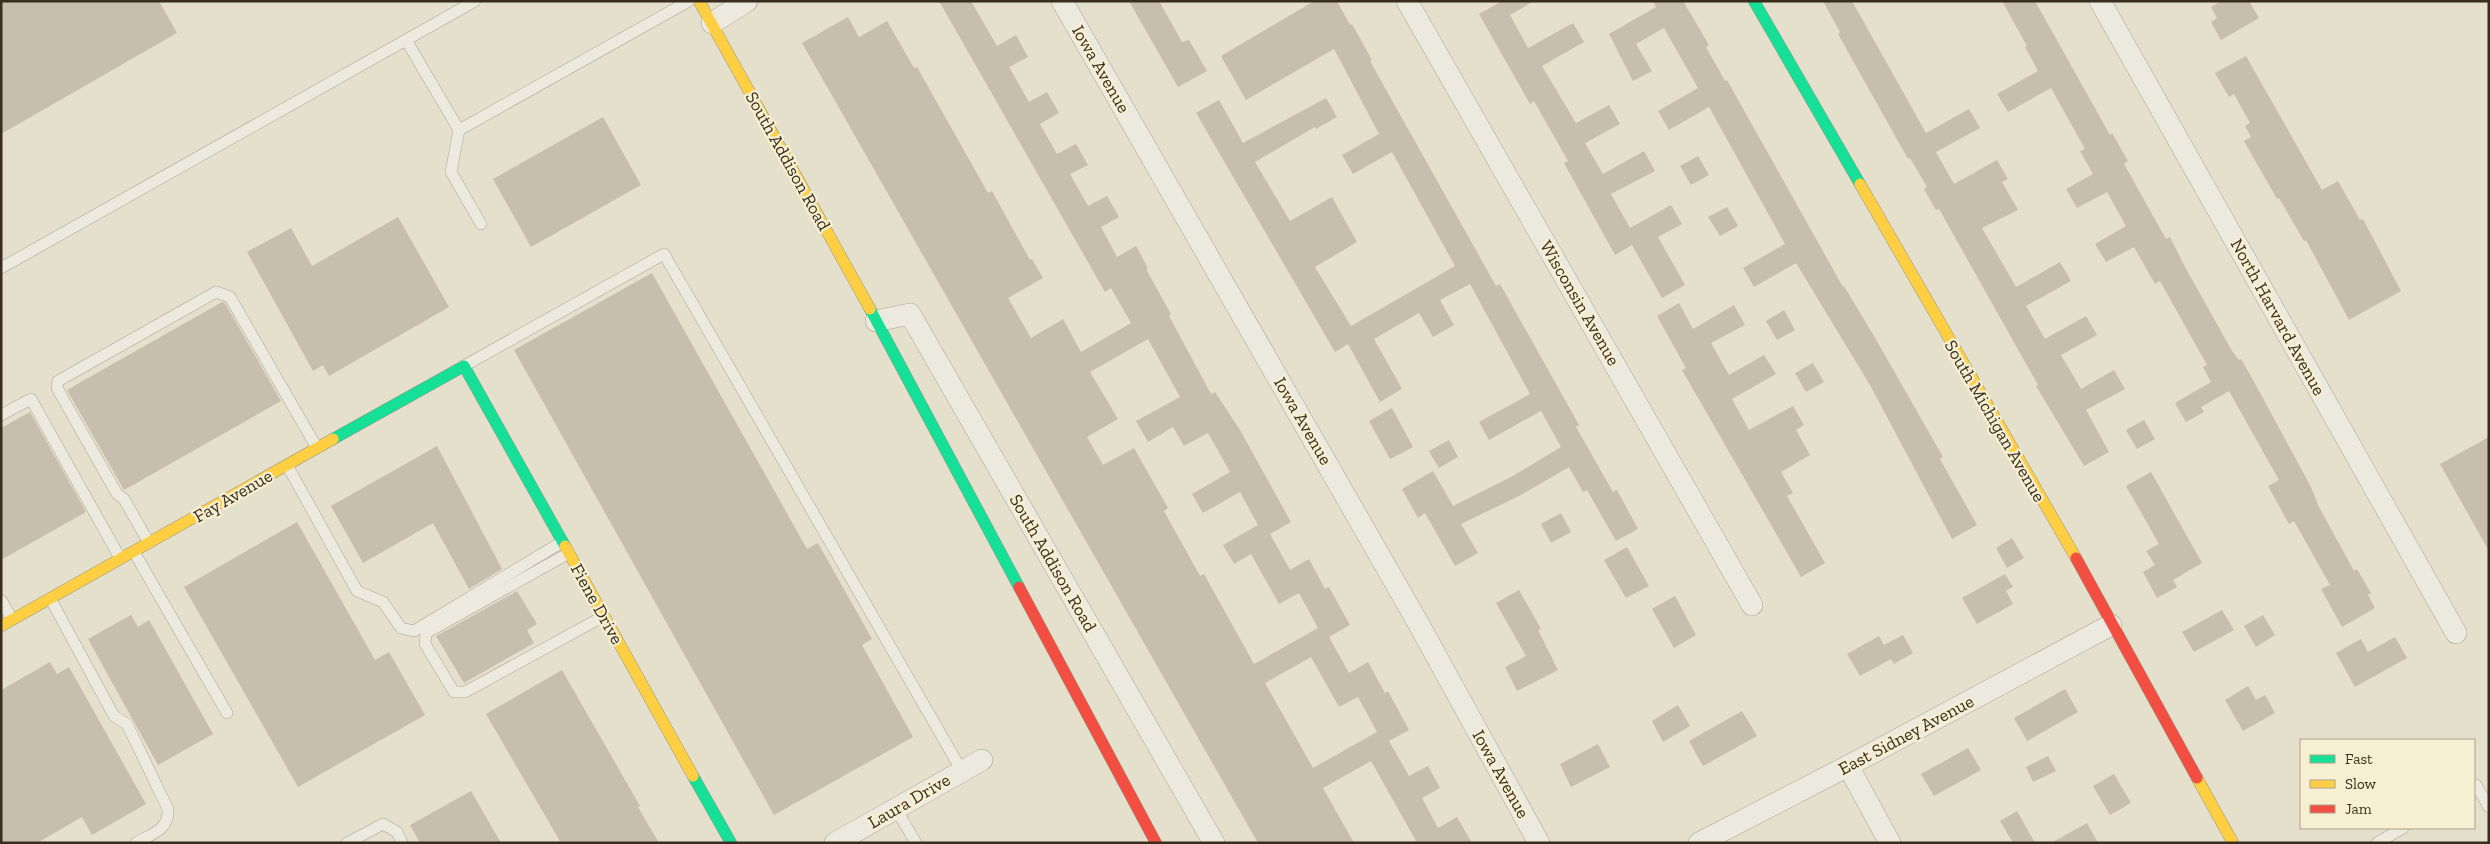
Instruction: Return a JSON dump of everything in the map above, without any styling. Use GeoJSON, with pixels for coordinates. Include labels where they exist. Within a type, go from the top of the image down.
{"type":"FeatureCollection","features":[{"type":"Feature","properties":{"kind":"street","name":"South Addison Road"},"geometry":{"type":"LineString","coordinates":[[699,1],[876,321],[1156,843]]}},
{"type":"Feature","properties":{"kind":"street"},"geometry":{"type":"LineString","coordinates":[[712,23],[747,1]]}},
{"type":"Feature","properties":{"kind":"street","name":"Iowa Avenue"},"geometry":{"type":"LineString","coordinates":[[1062,1],[1417,621],[1539,843]]}},
{"type":"Feature","properties":{"kind":"street","name":"Wisconsin Avenue"},"geometry":{"type":"LineString","coordinates":[[1407,1],[1752,605]]}},
{"type":"Feature","properties":{"kind":"street","name":"South Michigan Avenue"},"geometry":{"type":"LineString","coordinates":[[1754,1],[2096,592],[2111,625],[2233,843]]}},
{"type":"Feature","properties":{"kind":"street","name":"North Harvard Avenue"},"geometry":{"type":"LineString","coordinates":[[2100,1],[2456,633]]}},
{"type":"Feature","properties":{"kind":"street","name":"South Addison Road"},"geometry":{"type":"LineString","coordinates":[[876,321],[910,314],[1214,843]]}},
{"type":"Feature","properties":{"kind":"street","name":"Fay Avenue"},"geometry":{"type":"LineString","coordinates":[[1,626],[464,366]]}},
{"type":"Feature","properties":{"kind":"street","name":"Fiene Drive"},"geometry":{"type":"LineString","coordinates":[[464,366],[731,843]]}},
{"type":"Feature","properties":{"kind":"street","name":"East Sidney Avenue"},"geometry":{"type":"LineString","coordinates":[[1699,843],[1848,766],[2111,625]]}},
{"type":"Feature","properties":{"kind":"street","name":"Laura Drive"},"geometry":{"type":"LineString","coordinates":[[836,843],[982,760]]}},
{"type":"Feature","properties":{"kind":"street"},"geometry":{"type":"LineString","coordinates":[[1848,766],[1890,843]]}},
{"type":"Feature","properties":{"kind":"lane"},"geometry":{"type":"LineString","coordinates":[[1,268],[475,1]]}},
{"type":"Feature","properties":{"kind":"lane"},"geometry":{"type":"LineString","coordinates":[[459,130],[689,1]]}},
{"type":"Feature","properties":{"kind":"lane"},"geometry":{"type":"LineString","coordinates":[[406,40],[459,130],[451,172],[481,224]]}},
{"type":"Feature","properties":{"kind":"lane"},"geometry":{"type":"LineString","coordinates":[[464,366],[664,254],[962,771]]}},
{"type":"Feature","properties":{"kind":"lane"},"geometry":{"type":"LineString","coordinates":[[149,543],[124,499],[117,494],[58,388],[58,381],[216,292],[230,297],[317,448]]}},
{"type":"Feature","properties":{"kind":"lane"},"geometry":{"type":"LineString","coordinates":[[1,415],[31,399],[120,558]]}},
{"type":"Feature","properties":{"kind":"lane"},"geometry":{"type":"LineString","coordinates":[[287,465],[357,591],[383,602],[402,628],[414,631],[562,542]]}},
{"type":"Feature","properties":{"kind":"lane"},"geometry":{"type":"LineString","coordinates":[[134,552],[227,713]]}},
{"type":"Feature","properties":{"kind":"lane"},"geometry":{"type":"LineString","coordinates":[[569,554],[426,633],[425,644],[454,692],[464,692],[604,616]]}},
{"type":"Feature","properties":{"kind":"lane"},"geometry":{"type":"LineString","coordinates":[[50,598],[114,716],[127,724],[168,809],[168,819],[165,826],[136,843]]}},
{"type":"Feature","properties":{"kind":"lane"},"geometry":{"type":"LineString","coordinates":[[1,600],[12,619]]}},
{"type":"Feature","properties":{"kind":"lane"},"geometry":{"type":"LineString","coordinates":[[2475,786],[2489,807]]}},
{"type":"Feature","properties":{"kind":"lane"},"geometry":{"type":"LineString","coordinates":[[896,809],[916,843]]}},
{"type":"Feature","properties":{"kind":"lane"},"geometry":{"type":"LineString","coordinates":[[347,843],[383,824],[397,832],[402,843]]}},
{"type":"Feature","properties":{"kind":"lane"},"geometry":{"type":"LineString","coordinates":[[2377,843],[2401,829]]}},
{"type":"Feature","properties":{"kind":"building"},"geometry":{"type":"Polygon","coordinates":[[[1,1],[159,1],[177,33],[1,134],[1,1]]]}},
{"type":"Feature","properties":{"kind":"building"},"geometry":{"type":"Polygon","coordinates":[[[939,1],[971,1],[997,46],[1016,35],[1028,57],[1009,67],[1029,102],[1047,92],[1059,113],[1040,124],[1057,154],[1076,144],[1088,165],[1070,174],[1088,206],[1107,196],[1119,217],[1101,227],[1117,257],[1136,246],[1148,268],[1146,269],[1171,314],[1169,316],[1211,394],[1215,392],[1240,430],[1291,522],[1270,534],[1290,570],[1309,559],[1325,589],[1329,587],[1350,625],[1329,637],[1349,673],[1368,662],[1385,693],[1388,691],[1409,730],[1389,741],[1409,776],[1428,766],[1440,788],[1422,798],[1438,828],[1457,817],[1472,843],[1413,843],[1416,841],[1371,761],[1323,788],[1354,843],[1258,843],[802,43],[848,17],[859,37],[887,21],[914,68],[917,67],[988,193],[992,191],[1030,260],[1032,259],[1043,278],[1008,298],[1031,338],[1063,319],[1081,352],[1131,323],[1111,288],[1105,292],[939,1]],[[1148,339],[1090,372],[1118,419],[1087,437],[1103,465],[1134,448],[1168,508],[1164,511],[1200,576],[1204,574],[1254,664],[1318,628],[1299,593],[1279,604],[1251,554],[1234,564],[1223,545],[1258,525],[1240,492],[1203,513],[1192,494],[1230,472],[1208,433],[1184,446],[1173,427],[1148,442],[1136,421],[1180,397],[1148,339]],[[1311,657],[1265,683],[1313,768],[1377,732],[1358,697],[1339,707],[1311,657]]]}},
{"type":"Feature","properties":{"kind":"building"},"geometry":{"type":"Polygon","coordinates":[[[1129,1],[1159,1],[1182,42],[1189,40],[1207,71],[1178,87],[1129,1]]]}},
{"type":"Feature","properties":{"kind":"building"},"geometry":{"type":"Polygon","coordinates":[[[1314,1],[1337,1],[1350,25],[1352,24],[1372,60],[1370,61],[1496,286],[1500,284],[1579,425],[1576,427],[1613,492],[1617,490],[1638,529],[1616,541],[1587,490],[1583,492],[1569,467],[1521,495],[1461,524],[1478,553],[1455,566],[1425,513],[1418,518],[1402,489],[1433,471],[1453,506],[1511,477],[1561,447],[1541,411],[1489,440],[1479,422],[1530,394],[1470,284],[1440,300],[1454,325],[1433,337],[1419,313],[1374,339],[1402,389],[1380,402],[1348,344],[1335,352],[1196,113],[1219,100],[1243,143],[1326,98],[1337,117],[1316,129],[1315,127],[1255,162],[1290,221],[1332,197],[1357,242],[1315,267],[1351,326],[1455,266],[1392,152],[1353,174],[1342,155],[1379,134],[1334,49],[1246,100],[1221,56],[1314,1]]]}},
{"type":"Feature","properties":{"kind":"building"},"geometry":{"type":"Polygon","coordinates":[[[1502,1],[1534,1],[1510,15],[1528,48],[1573,23],[1584,42],[1542,66],[1576,123],[1609,105],[1620,124],[1585,143],[1603,174],[1644,151],[1655,171],[1611,194],[1630,228],[1671,205],[1682,224],[1658,237],[1685,285],[1662,298],[1632,245],[1615,255],[1564,163],[1568,161],[1534,101],[1530,104],[1479,14],[1502,1]]]}},
{"type":"Feature","properties":{"kind":"building"},"geometry":{"type":"Polygon","coordinates":[[[1653,1],[1683,1],[1709,45],[1706,47],[1725,81],[1727,80],[1843,287],[1874,336],[1943,457],[1940,459],[1977,525],[1952,539],[1870,385],[1796,263],[1754,287],[1743,268],[1785,244],[1709,107],[1669,130],[1658,111],[1698,88],[1664,28],[1636,44],[1652,71],[1633,81],[1609,34],[1656,7],[1653,1]]]}},
{"type":"Feature","properties":{"kind":"building"},"geometry":{"type":"Polygon","coordinates":[[[1823,1],[1852,1],[1926,133],[1969,109],[1980,128],[1936,152],[1954,184],[1997,160],[2008,179],[2002,182],[2018,210],[1982,228],[2016,287],[2060,262],[2071,281],[2026,306],[2045,339],[2086,316],[2097,335],[2061,355],[2081,389],[2114,370],[2125,389],[2086,410],[2109,452],[2084,466],[2036,386],[2038,385],[1939,209],[1936,210],[1924,189],[1927,187],[1910,158],[1908,159],[1838,34],[1840,32],[1823,1]]]}},
{"type":"Feature","properties":{"kind":"building"},"geometry":{"type":"Polygon","coordinates":[[[2002,1],[2035,1],[2110,135],[2112,133],[2128,161],[2124,164],[2166,239],[2170,237],[2232,351],[2239,360],[2241,359],[2252,378],[2354,571],[2357,569],[2371,593],[2368,595],[2375,608],[2342,627],[2321,589],[2330,585],[2294,521],[2289,524],[2268,486],[2279,480],[2229,391],[2201,407],[2204,412],[2186,422],[2175,403],[2211,382],[2203,367],[2207,365],[2160,281],[2155,284],[2134,247],[2106,262],[2095,244],[2126,226],[2107,192],[2077,208],[2066,189],[2093,174],[2080,151],[2085,149],[2051,88],[2008,112],[1997,94],[2038,71],[2025,47],[2027,46],[2002,1]]]}},
{"type":"Feature","properties":{"kind":"building"},"geometry":{"type":"Polygon","coordinates":[[[2221,1],[2249,1],[2259,18],[2221,40],[2211,22],[2217,18],[2211,7],[2221,1]]]}},
{"type":"Feature","properties":{"kind":"building"},"geometry":{"type":"Polygon","coordinates":[[[2246,56],[2322,190],[2338,181],[2360,220],[2363,219],[2401,291],[2349,320],[2306,240],[2304,241],[2279,198],[2277,199],[2244,141],[2251,137],[2245,126],[2250,123],[2234,94],[2229,97],[2215,73],[2246,56]]]}},
{"type":"Feature","properties":{"kind":"building"},"geometry":{"type":"Polygon","coordinates":[[[603,117],[641,185],[531,247],[493,179],[603,117]]]}},
{"type":"Feature","properties":{"kind":"building"},"geometry":{"type":"Polygon","coordinates":[[[1698,156],[1709,175],[1691,185],[1680,166],[1698,156]]]}},
{"type":"Feature","properties":{"kind":"building"},"geometry":{"type":"Polygon","coordinates":[[[1727,207],[1738,226],[1720,236],[1708,217],[1727,207]]]}},
{"type":"Feature","properties":{"kind":"building"},"geometry":{"type":"Polygon","coordinates":[[[398,217],[449,307],[329,376],[323,365],[313,371],[247,252],[291,228],[312,266],[398,217]]]}},
{"type":"Feature","properties":{"kind":"building"},"geometry":{"type":"Polygon","coordinates":[[[652,273],[807,549],[818,543],[872,639],[862,645],[913,737],[774,815],[514,350],[652,273]]]}},
{"type":"Feature","properties":{"kind":"building"},"geometry":{"type":"Polygon","coordinates":[[[222,302],[225,303],[281,401],[124,490],[67,390],[222,302]]]}},
{"type":"Feature","properties":{"kind":"building"},"geometry":{"type":"Polygon","coordinates":[[[1679,303],[1693,329],[1734,305],[1745,325],[1711,343],[1729,375],[1764,355],[1776,374],[1732,399],[1749,430],[1793,406],[1804,425],[1796,430],[1810,455],[1781,472],[1793,493],[1787,496],[1825,563],[1801,577],[1682,370],[1686,368],[1657,316],[1679,303]]]}},
{"type":"Feature","properties":{"kind":"building"},"geometry":{"type":"Polygon","coordinates":[[[1784,310],[1795,330],[1777,340],[1766,321],[1784,310]]]}},
{"type":"Feature","properties":{"kind":"building"},"geometry":{"type":"Polygon","coordinates":[[[1813,363],[1824,382],[1806,392],[1795,373],[1813,363]]]}},
{"type":"Feature","properties":{"kind":"building"},"geometry":{"type":"Polygon","coordinates":[[[1392,408],[1413,447],[1390,459],[1369,421],[1392,408]]]}},
{"type":"Feature","properties":{"kind":"building"},"geometry":{"type":"Polygon","coordinates":[[[30,412],[86,512],[1,560],[1,428],[30,412]]]}},
{"type":"Feature","properties":{"kind":"building"},"geometry":{"type":"Polygon","coordinates":[[[2144,420],[2155,439],[2137,449],[2126,430],[2144,420]]]}},
{"type":"Feature","properties":{"kind":"building"},"geometry":{"type":"Polygon","coordinates":[[[2489,437],[2489,551],[2440,464],[2489,437]]]}},
{"type":"Feature","properties":{"kind":"building"},"geometry":{"type":"Polygon","coordinates":[[[1449,440],[1458,457],[1439,468],[1429,451],[1449,440]]]}},
{"type":"Feature","properties":{"kind":"building"},"geometry":{"type":"Polygon","coordinates":[[[437,446],[502,569],[469,589],[433,523],[363,563],[331,506],[437,446]]]}},
{"type":"Feature","properties":{"kind":"building"},"geometry":{"type":"Polygon","coordinates":[[[2151,472],[2202,563],[2173,580],[2177,587],[2157,598],[2143,572],[2155,565],[2146,551],[2159,544],[2126,486],[2151,472]]]}},
{"type":"Feature","properties":{"kind":"building"},"geometry":{"type":"Polygon","coordinates":[[[1561,513],[1571,532],[1551,543],[1541,524],[1561,513]]]}},
{"type":"Feature","properties":{"kind":"building"},"geometry":{"type":"Polygon","coordinates":[[[297,522],[375,660],[389,652],[425,715],[298,787],[184,587],[297,522]]]}},
{"type":"Feature","properties":{"kind":"building"},"geometry":{"type":"Polygon","coordinates":[[[2012,538],[2024,558],[2007,568],[1996,548],[2012,538]]]}},
{"type":"Feature","properties":{"kind":"building"},"geometry":{"type":"Polygon","coordinates":[[[1627,547],[1649,586],[1626,598],[1604,560],[1627,547]]]}},
{"type":"Feature","properties":{"kind":"building"},"geometry":{"type":"Polygon","coordinates":[[[2005,574],[2013,587],[2006,591],[2013,604],[1977,624],[1962,598],[2005,574]]]}},
{"type":"Feature","properties":{"kind":"building"},"geometry":{"type":"Polygon","coordinates":[[[1519,590],[1541,629],[1538,630],[1558,670],[1517,691],[1505,667],[1526,656],[1496,603],[1519,590]]]}},
{"type":"Feature","properties":{"kind":"building"},"geometry":{"type":"Polygon","coordinates":[[[517,591],[537,624],[527,630],[534,643],[464,683],[436,636],[517,591]]]}},
{"type":"Feature","properties":{"kind":"building"},"geometry":{"type":"Polygon","coordinates":[[[1675,596],[1696,635],[1674,648],[1652,609],[1675,596]]]}},
{"type":"Feature","properties":{"kind":"building"},"geometry":{"type":"Polygon","coordinates":[[[2222,610],[2234,630],[2194,652],[2182,632],[2222,610]]]}},
{"type":"Feature","properties":{"kind":"building"},"geometry":{"type":"Polygon","coordinates":[[[131,615],[138,627],[149,620],[213,734],[158,765],[88,639],[131,615]]]}},
{"type":"Feature","properties":{"kind":"building"},"geometry":{"type":"Polygon","coordinates":[[[2263,615],[2275,635],[2256,647],[2244,626],[2263,615]]]}},
{"type":"Feature","properties":{"kind":"building"},"geometry":{"type":"Polygon","coordinates":[[[1903,635],[1913,653],[1894,664],[1891,659],[1860,676],[1847,654],[1879,636],[1884,645],[1903,635]]]}},
{"type":"Feature","properties":{"kind":"building"},"geometry":{"type":"Polygon","coordinates":[[[2395,637],[2407,658],[2355,687],[2336,653],[2361,639],[2368,652],[2395,637]]]}},
{"type":"Feature","properties":{"kind":"building"},"geometry":{"type":"Polygon","coordinates":[[[50,662],[57,674],[69,667],[146,804],[92,835],[82,817],[37,843],[1,843],[1,690],[50,662]]]}},
{"type":"Feature","properties":{"kind":"building"},"geometry":{"type":"Polygon","coordinates":[[[562,670],[640,806],[638,807],[659,843],[561,843],[486,714],[562,670]]]}},
{"type":"Feature","properties":{"kind":"building"},"geometry":{"type":"Polygon","coordinates":[[[2248,686],[2256,700],[2265,695],[2275,713],[2243,731],[2225,700],[2248,686]]]}},
{"type":"Feature","properties":{"kind":"building"},"geometry":{"type":"Polygon","coordinates":[[[2065,689],[2078,712],[2027,741],[2014,718],[2065,689]]]}},
{"type":"Feature","properties":{"kind":"building"},"geometry":{"type":"Polygon","coordinates":[[[1678,705],[1690,726],[1663,742],[1652,721],[1678,705]]]}},
{"type":"Feature","properties":{"kind":"building"},"geometry":{"type":"Polygon","coordinates":[[[1742,711],[1757,736],[1703,766],[1689,741],[1742,711]]]}},
{"type":"Feature","properties":{"kind":"building"},"geometry":{"type":"Polygon","coordinates":[[[1598,744],[1610,767],[1571,787],[1560,764],[1598,744]]]}},
{"type":"Feature","properties":{"kind":"building"},"geometry":{"type":"Polygon","coordinates":[[[1968,748],[1981,770],[1934,796],[1921,774],[1968,748]]]}},
{"type":"Feature","properties":{"kind":"building"},"geometry":{"type":"Polygon","coordinates":[[[2048,756],[2056,771],[2033,782],[2026,767],[2048,756]]]}},
{"type":"Feature","properties":{"kind":"building"},"geometry":{"type":"Polygon","coordinates":[[[2114,774],[2131,803],[2110,815],[2093,786],[2114,774]]]}},
{"type":"Feature","properties":{"kind":"building"},"geometry":{"type":"Polygon","coordinates":[[[471,791],[501,843],[420,843],[410,825],[471,791]]]}},
{"type":"Feature","properties":{"kind":"building"},"geometry":{"type":"Polygon","coordinates":[[[2017,811],[2035,843],[2013,843],[2000,821],[2017,811]]]}},
{"type":"Feature","properties":{"kind":"building"},"geometry":{"type":"Polygon","coordinates":[[[2087,823],[2098,843],[2051,843],[2087,823]]]}},
{"type":"Feature","properties":{"kind":"traffic: fast"},"geometry":{"type":"LineString","coordinates":[[1754,1],[1860,184]]}},
{"type":"Feature","properties":{"kind":"traffic: fast"},"geometry":{"type":"LineString","coordinates":[[870,309],[1019,587]]}},
{"type":"Feature","properties":{"kind":"traffic: fast"},"geometry":{"type":"LineString","coordinates":[[333,439],[464,366],[565,546]]}},
{"type":"Feature","properties":{"kind":"traffic: fast"},"geometry":{"type":"LineString","coordinates":[[693,776],[731,843]]}},
{"type":"Feature","properties":{"kind":"traffic: slow"},"geometry":{"type":"LineString","coordinates":[[699,1],[870,309]]}},
{"type":"Feature","properties":{"kind":"traffic: slow"},"geometry":{"type":"LineString","coordinates":[[1860,184],[2076,558]]}},
{"type":"Feature","properties":{"kind":"traffic: slow"},"geometry":{"type":"LineString","coordinates":[[1,626],[333,439]]}},
{"type":"Feature","properties":{"kind":"traffic: slow"},"geometry":{"type":"LineString","coordinates":[[565,546],[693,776]]}},
{"type":"Feature","properties":{"kind":"traffic: slow"},"geometry":{"type":"LineString","coordinates":[[2197,778],[2233,843]]}},
{"type":"Feature","properties":{"kind":"traffic: jam"},"geometry":{"type":"LineString","coordinates":[[2076,558],[2197,778]]}},
{"type":"Feature","properties":{"kind":"traffic: jam"},"geometry":{"type":"LineString","coordinates":[[1019,587],[1156,843]]}}]}
